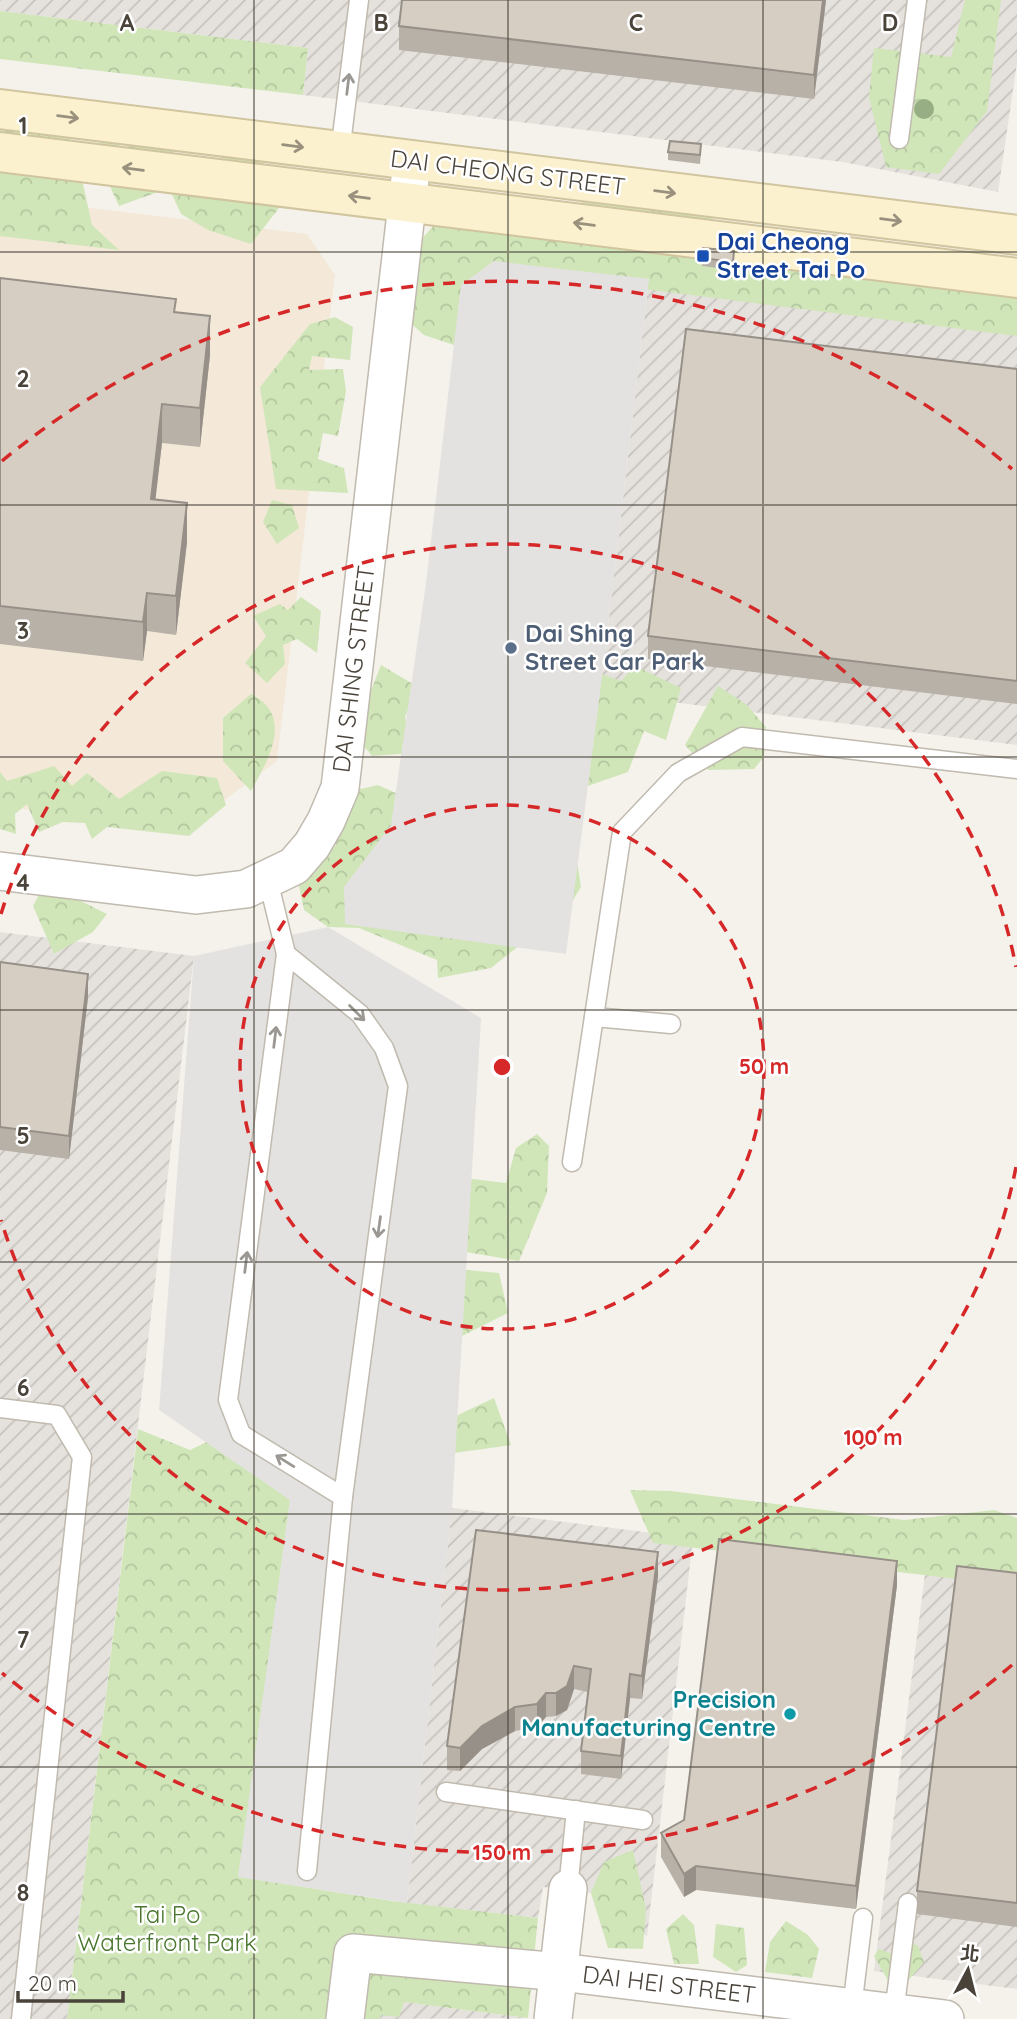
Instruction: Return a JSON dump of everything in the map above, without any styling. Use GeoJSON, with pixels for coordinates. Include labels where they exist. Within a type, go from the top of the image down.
{"type":"FeatureCollection","features":[{"type":"Feature","properties":{"kind":"street","name":"DAI CHEONG STREET"},"geometry":{"type":"LineString","coordinates":[[0,109],[1017,236]]}},
{"type":"Feature","properties":{"kind":"street","name":"DAI CHEONG STREET"},"geometry":{"type":"LineString","coordinates":[[0,152],[1017,278]]}},
{"type":"Feature","properties":{"kind":"street","name":"DAI SHING STREET"},"geometry":{"type":"LineString","coordinates":[[0,871],[196,895],[246,889],[294,866],[312,845],[326,821],[340,788],[412,161]]}},
{"type":"Feature","properties":{"kind":"street","name":"DAI HEI STREET"},"geometry":{"type":"LineString","coordinates":[[553,2019],[568,1889]]}},
{"type":"Feature","properties":{"kind":"street"},"geometry":{"type":"LineString","coordinates":[[345,2019],[353,1953],[559,1972]]}},
{"type":"Feature","properties":{"kind":"street","name":"DAI HEI STREET"},"geometry":{"type":"LineString","coordinates":[[559,1972],[945,2019]]}},
{"type":"Feature","properties":{"kind":"lane"},"geometry":{"type":"LineString","coordinates":[[340,152],[359,0]]}},
{"type":"Feature","properties":{"kind":"lane"},"geometry":{"type":"LineString","coordinates":[[899,139],[917,0]]}},
{"type":"Feature","properties":{"kind":"lane"},"geometry":{"type":"LineString","coordinates":[[572,1162],[622,832],[678,773],[741,737],[1017,769]]}},
{"type":"Feature","properties":{"kind":"lane"},"geometry":{"type":"LineString","coordinates":[[268,880],[286,954],[228,1400],[241,1434],[344,1497]]}},
{"type":"Feature","properties":{"kind":"lane"},"geometry":{"type":"LineString","coordinates":[[286,954],[360,1014],[384,1048],[398,1086],[344,1497],[307,1871]]}},
{"type":"Feature","properties":{"kind":"lane"},"geometry":{"type":"LineString","coordinates":[[594,1017],[671,1024]]}},
{"type":"Feature","properties":{"kind":"lane"},"geometry":{"type":"LineString","coordinates":[[0,1408],[57,1415],[82,1457],[21,2019]]}},
{"type":"Feature","properties":{"kind":"lane"},"geometry":{"type":"LineString","coordinates":[[446,1792],[643,1820]]}},
{"type":"Feature","properties":{"kind":"lane"},"geometry":{"type":"LineString","coordinates":[[568,1889],[576,1810]]}},
{"type":"Feature","properties":{"kind":"lane"},"geometry":{"type":"LineString","coordinates":[[894,2013],[908,1903]]}},
{"type":"Feature","properties":{"kind":"lane"},"geometry":{"type":"LineString","coordinates":[[852,2008],[863,1918]]}},
{"type":"Feature","properties":{"kind":"shaded area"},"geometry":{"type":"Polygon","coordinates":[[[0,0],[1017,0],[1017,63],[998,192],[843,162],[303,95],[308,48],[0,11],[0,0]]]}},
{"type":"Feature","properties":{"kind":"shaded area"},"geometry":{"type":"Polygon","coordinates":[[[0,197],[307,234],[335,275],[277,761],[186,829],[0,806],[0,197]]]}},
{"type":"Feature","properties":{"kind":"shaded area","name":"Dai Shing Street Car Park"},"geometry":{"type":"Polygon","coordinates":[[[494,261],[649,279],[566,954],[345,924],[344,887],[391,825],[426,583],[461,285],[494,261]]]}},
{"type":"Feature","properties":{"kind":"shaded area"},"geometry":{"type":"Polygon","coordinates":[[[649,279],[1017,324],[1017,745],[600,693],[649,279]]]}},
{"type":"Feature","properties":{"kind":"shaded area"},"geometry":{"type":"Polygon","coordinates":[[[328,927],[481,1018],[452,1508],[407,1903],[238,1877],[290,1500],[159,1410],[194,956],[328,927]]]}},
{"type":"Feature","properties":{"kind":"shaded area"},"geometry":{"type":"Polygon","coordinates":[[[0,932],[194,956],[67,2019],[0,2019],[0,932]]]}},
{"type":"Feature","properties":{"kind":"shaded area"},"geometry":{"type":"Polygon","coordinates":[[[452,1508],[693,1538],[647,1936],[627,1925],[618,1896],[543,1887],[538,1918],[407,1903],[452,1508]]]}},
{"type":"Feature","properties":{"kind":"shaded area"},"geometry":{"type":"Polygon","coordinates":[[[926,1566],[1017,1577],[1017,1989],[874,1971],[926,1566]]]}},
{"type":"Feature","properties":{"kind":"shaded area"},"geometry":{"type":"Polygon","coordinates":[[[382,1999],[528,2018],[380,2019],[382,1999]]]}},
{"type":"Feature","properties":{"kind":"green space"},"geometry":{"type":"Polygon","coordinates":[[[965,0],[1001,0],[987,111],[939,174],[886,167],[869,97],[874,48],[951,57],[965,0]]]}},
{"type":"Feature","properties":{"kind":"green space"},"geometry":{"type":"Polygon","coordinates":[[[0,11],[308,48],[303,95],[0,59],[0,11]]]}},
{"type":"Feature","properties":{"kind":"green space"},"geometry":{"type":"Polygon","coordinates":[[[0,122],[67,130],[92,225],[119,250],[0,236],[0,122]]]}},
{"type":"Feature","properties":{"kind":"green space"},"geometry":{"type":"Polygon","coordinates":[[[104,138],[124,148],[134,144],[165,141],[180,161],[217,161],[234,146],[271,168],[304,209],[279,208],[251,244],[208,230],[181,214],[169,188],[119,206],[95,154],[104,138]]]}},
{"type":"Feature","properties":{"kind":"green space"},"geometry":{"type":"Polygon","coordinates":[[[588,199],[710,211],[726,254],[1017,270],[1017,336],[596,283],[466,349],[424,335],[375,292],[435,224],[567,211],[588,199]]]}},
{"type":"Feature","properties":{"kind":"green space"},"geometry":{"type":"Polygon","coordinates":[[[335,317],[353,327],[350,360],[312,356],[309,370],[343,369],[346,391],[338,436],[323,433],[318,459],[344,468],[348,493],[276,489],[260,387],[310,324],[335,317]]]}},
{"type":"Feature","properties":{"kind":"green space"},"geometry":{"type":"Polygon","coordinates":[[[272,500],[292,505],[299,528],[277,544],[263,522],[272,500]]]}},
{"type":"Feature","properties":{"kind":"green space"},"geometry":{"type":"Polygon","coordinates":[[[301,597],[321,611],[317,653],[297,639],[283,645],[285,664],[267,683],[245,663],[266,636],[253,616],[280,604],[288,610],[301,597]]]}},
{"type":"Feature","properties":{"kind":"green space"},"geometry":{"type":"Polygon","coordinates":[[[381,665],[418,687],[405,717],[414,753],[372,756],[354,734],[381,665]]]}},
{"type":"Feature","properties":{"kind":"green space"},"geometry":{"type":"Polygon","coordinates":[[[635,666],[681,688],[666,740],[644,731],[628,772],[576,790],[593,671],[621,681],[635,666]]]}},
{"type":"Feature","properties":{"kind":"green space"},"geometry":{"type":"Polygon","coordinates":[[[718,686],[746,704],[766,727],[764,757],[754,769],[708,770],[685,745],[718,686]]]}},
{"type":"Feature","properties":{"kind":"green space"},"geometry":{"type":"Polygon","coordinates":[[[251,694],[264,703],[272,714],[275,726],[270,752],[251,791],[223,761],[223,718],[251,694]]]}},
{"type":"Feature","properties":{"kind":"green space"},"geometry":{"type":"Polygon","coordinates":[[[54,766],[72,786],[87,773],[119,799],[162,771],[217,778],[226,805],[189,836],[107,827],[92,839],[85,823],[63,822],[39,832],[27,804],[15,814],[16,834],[0,829],[0,772],[7,781],[54,766]]]}},
{"type":"Feature","properties":{"kind":"green space"},"geometry":{"type":"Polygon","coordinates":[[[353,775],[361,789],[378,785],[433,810],[571,821],[581,887],[557,926],[544,926],[491,968],[438,978],[437,960],[359,928],[328,927],[304,910],[298,881],[337,844],[297,843],[353,775]]]}},
{"type":"Feature","properties":{"kind":"green space"},"geometry":{"type":"Polygon","coordinates":[[[43,887],[75,898],[107,914],[93,932],[54,954],[33,906],[43,887]]]}},
{"type":"Feature","properties":{"kind":"green space"},"geometry":{"type":"Polygon","coordinates":[[[537,1134],[549,1146],[547,1193],[519,1261],[448,1249],[448,1176],[506,1183],[516,1148],[537,1134]]]}},
{"type":"Feature","properties":{"kind":"green space"},"geometry":{"type":"Polygon","coordinates":[[[445,1268],[499,1273],[508,1313],[442,1346],[445,1268]]]}},
{"type":"Feature","properties":{"kind":"green space"},"geometry":{"type":"Polygon","coordinates":[[[494,1398],[511,1445],[432,1456],[428,1429],[494,1398]]]}},
{"type":"Feature","properties":{"kind":"green space","name":"Tai Po Waterfront Park"},"geometry":{"type":"Polygon","coordinates":[[[138,1429],[190,1450],[223,1434],[290,1500],[241,1877],[392,1901],[538,1918],[528,2018],[404,2002],[399,2017],[381,2015],[380,2019],[67,2019],[138,1429]]]}},
{"type":"Feature","properties":{"kind":"green space"},"geometry":{"type":"Polygon","coordinates":[[[630,1490],[671,1491],[904,1520],[994,1510],[1017,1518],[1017,1586],[653,1543],[630,1490]]]}},
{"type":"Feature","properties":{"kind":"green space"},"geometry":{"type":"Polygon","coordinates":[[[633,1850],[646,1909],[643,1949],[608,1948],[591,1893],[604,1862],[633,1850]]]}},
{"type":"Feature","properties":{"kind":"green space"},"geometry":{"type":"Polygon","coordinates":[[[683,1914],[694,1925],[699,1964],[674,1964],[666,1929],[683,1914]]]}},
{"type":"Feature","properties":{"kind":"green space"},"geometry":{"type":"Polygon","coordinates":[[[786,1921],[808,1935],[819,1949],[812,1978],[765,1972],[770,1942],[786,1921]]]}},
{"type":"Feature","properties":{"kind":"green space"},"geometry":{"type":"Polygon","coordinates":[[[716,1924],[744,1928],[747,1965],[736,1972],[713,1957],[716,1924]]]}},
{"type":"Feature","properties":{"kind":"green space"},"geometry":{"type":"Polygon","coordinates":[[[902,1937],[918,1946],[924,1962],[896,1995],[874,1956],[879,1949],[893,1954],[902,1937]]]}},
{"type":"Feature","properties":{"kind":"building"},"geometry":{"type":"Polygon","coordinates":[[[402,0],[823,0],[814,75],[399,26],[402,0]]]}},
{"type":"Feature","properties":{"kind":"building"},"geometry":{"type":"Polygon","coordinates":[[[670,141],[701,144],[700,155],[668,152],[670,141]]]}},
{"type":"Feature","properties":{"kind":"building"},"geometry":{"type":"Polygon","coordinates":[[[703,248],[734,251],[733,262],[702,258],[703,248]]]}},
{"type":"Feature","properties":{"kind":"building"},"geometry":{"type":"Polygon","coordinates":[[[0,278],[176,299],[174,312],[210,316],[200,408],[162,404],[151,499],[187,503],[176,596],[147,593],[143,622],[0,606],[0,278]]]}},
{"type":"Feature","properties":{"kind":"building"},"geometry":{"type":"Polygon","coordinates":[[[686,329],[1017,369],[1017,681],[648,636],[686,329]]]}},
{"type":"Feature","properties":{"kind":"building"},"geometry":{"type":"Polygon","coordinates":[[[0,962],[88,974],[69,1136],[0,1127],[0,962]]]}},
{"type":"Feature","properties":{"kind":"building"},"geometry":{"type":"Polygon","coordinates":[[[476,1530],[658,1552],[642,1676],[630,1674],[621,1756],[581,1751],[591,1669],[574,1666],[567,1686],[556,1693],[546,1693],[537,1704],[515,1707],[482,1726],[460,1748],[447,1746],[476,1530]]]}},
{"type":"Feature","properties":{"kind":"building","name":"Precision Manufacturing Centre"},"geometry":{"type":"Polygon","coordinates":[[[719,1539],[897,1561],[856,1886],[696,1866],[684,1874],[661,1833],[684,1820],[719,1539]]]}},
{"type":"Feature","properties":{"kind":"building"},"geometry":{"type":"Polygon","coordinates":[[[957,1566],[1017,1573],[1017,1903],[917,1891],[957,1566]]]}},
{"type":"Feature","properties":{"kind":"place","name":"Dai Cheong Street Tai Po"},"geometry":{"type":"Point","coordinates":[703,256]}},
{"type":"Feature","properties":{"kind":"place","name":"Dai Shing Street Car Park"},"geometry":{"type":"Point","coordinates":[511,648]}},
{"type":"Feature","properties":{"kind":"place","name":"Precision Manufacturing Centre"},"geometry":{"type":"Point","coordinates":[790,1714]}}]}
